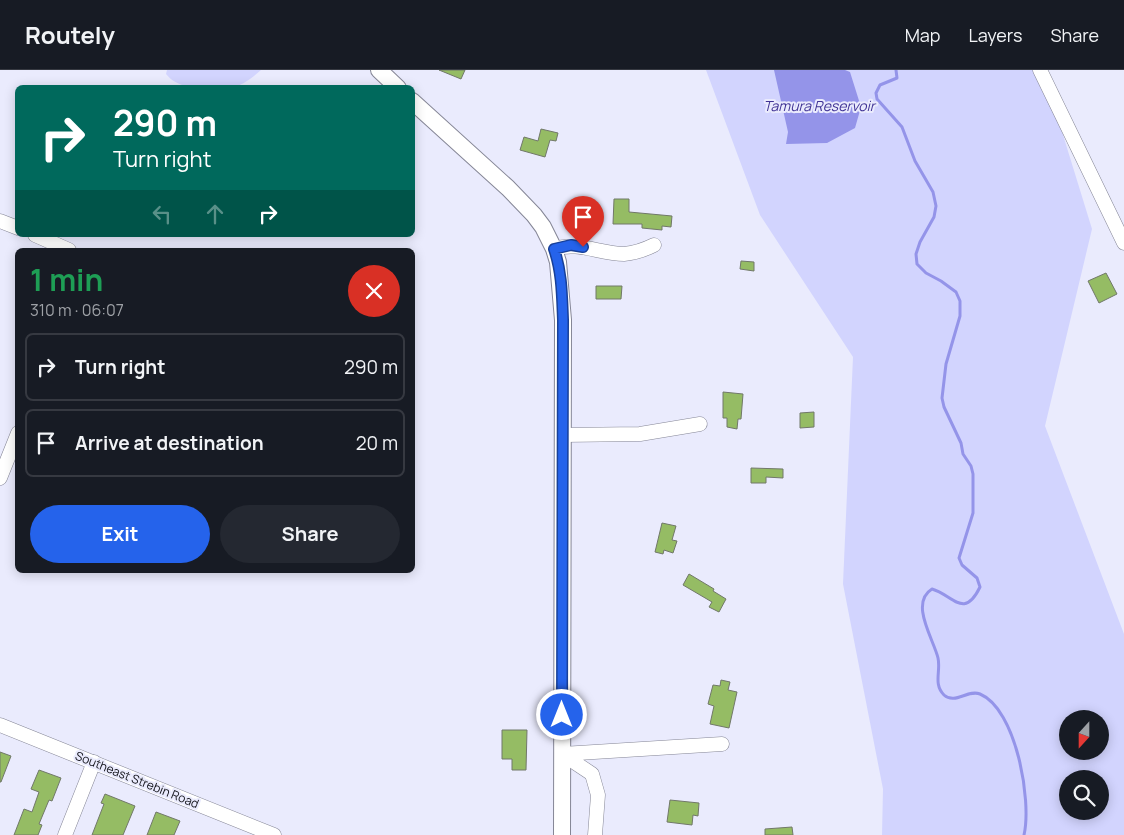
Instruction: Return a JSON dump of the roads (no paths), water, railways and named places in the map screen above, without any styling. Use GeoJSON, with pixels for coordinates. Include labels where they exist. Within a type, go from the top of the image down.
{"type":"FeatureCollection","features":[{"type":"Feature","properties":{"kind":"main road"},"geometry":{"type":"LineString","coordinates":[[379,70],[395,85]]}},
{"type":"Feature","properties":{"kind":"main road"},"geometry":{"type":"LineString","coordinates":[[415,104],[523,203],[542,227],[554,249],[558,262],[563,320],[562,835]]}},
{"type":"Feature","properties":{"kind":"street"},"geometry":{"type":"LineString","coordinates":[[1040,70],[1122,232]]}},
{"type":"Feature","properties":{"kind":"street"},"geometry":{"type":"LineString","coordinates":[[0,221],[15,227]]}},
{"type":"Feature","properties":{"kind":"street"},"geometry":{"type":"LineString","coordinates":[[40,237],[64,248]]}},
{"type":"Feature","properties":{"kind":"street"},"geometry":{"type":"LineString","coordinates":[[554,249],[571,245],[622,254],[639,252],[654,245]]}},
{"type":"Feature","properties":{"kind":"street"},"geometry":{"type":"LineString","coordinates":[[563,435],[640,434],[700,424]]}},
{"type":"Feature","properties":{"kind":"street"},"geometry":{"type":"LineString","coordinates":[[0,478],[15,441]]}},
{"type":"Feature","properties":{"kind":"street","name":"Southeast Strebin Road"},"geometry":{"type":"LineString","coordinates":[[0,725],[274,835]]}},
{"type":"Feature","properties":{"kind":"street"},"geometry":{"type":"LineString","coordinates":[[562,754],[722,744]]}},
{"type":"Feature","properties":{"kind":"street"},"geometry":{"type":"LineString","coordinates":[[562,754],[592,774],[598,796],[595,835]]}},
{"type":"Feature","properties":{"kind":"street"},"geometry":{"type":"LineString","coordinates":[[65,835],[94,762]]}},
{"type":"Feature","properties":{"kind":"water","name":"Tamura Reservoir"},"geometry":{"type":"Polygon","coordinates":[[[774,70],[845,70],[850,72],[861,107],[855,128],[827,143],[786,144],[788,132],[774,70]]]}},
{"type":"Feature","properties":{"kind":"waterway"},"geometry":{"type":"LineString","coordinates":[[896,70],[897,78],[880,85],[876,93],[877,99],[902,127],[915,161],[933,192],[936,206],[934,217],[920,242],[916,254],[917,264],[926,273],[956,292],[960,301],[960,316],[946,364],[942,398],[944,407],[961,443],[963,454],[971,466],[973,474],[973,513],[959,558],[962,565],[977,578],[980,587],[974,597],[969,602],[963,604],[932,589],[925,595],[923,612],[938,658],[938,682],[941,691],[948,698],[957,698],[971,693],[980,694],[993,703],[1003,717],[1012,736],[1023,779],[1026,800],[1024,835]]}}]}
